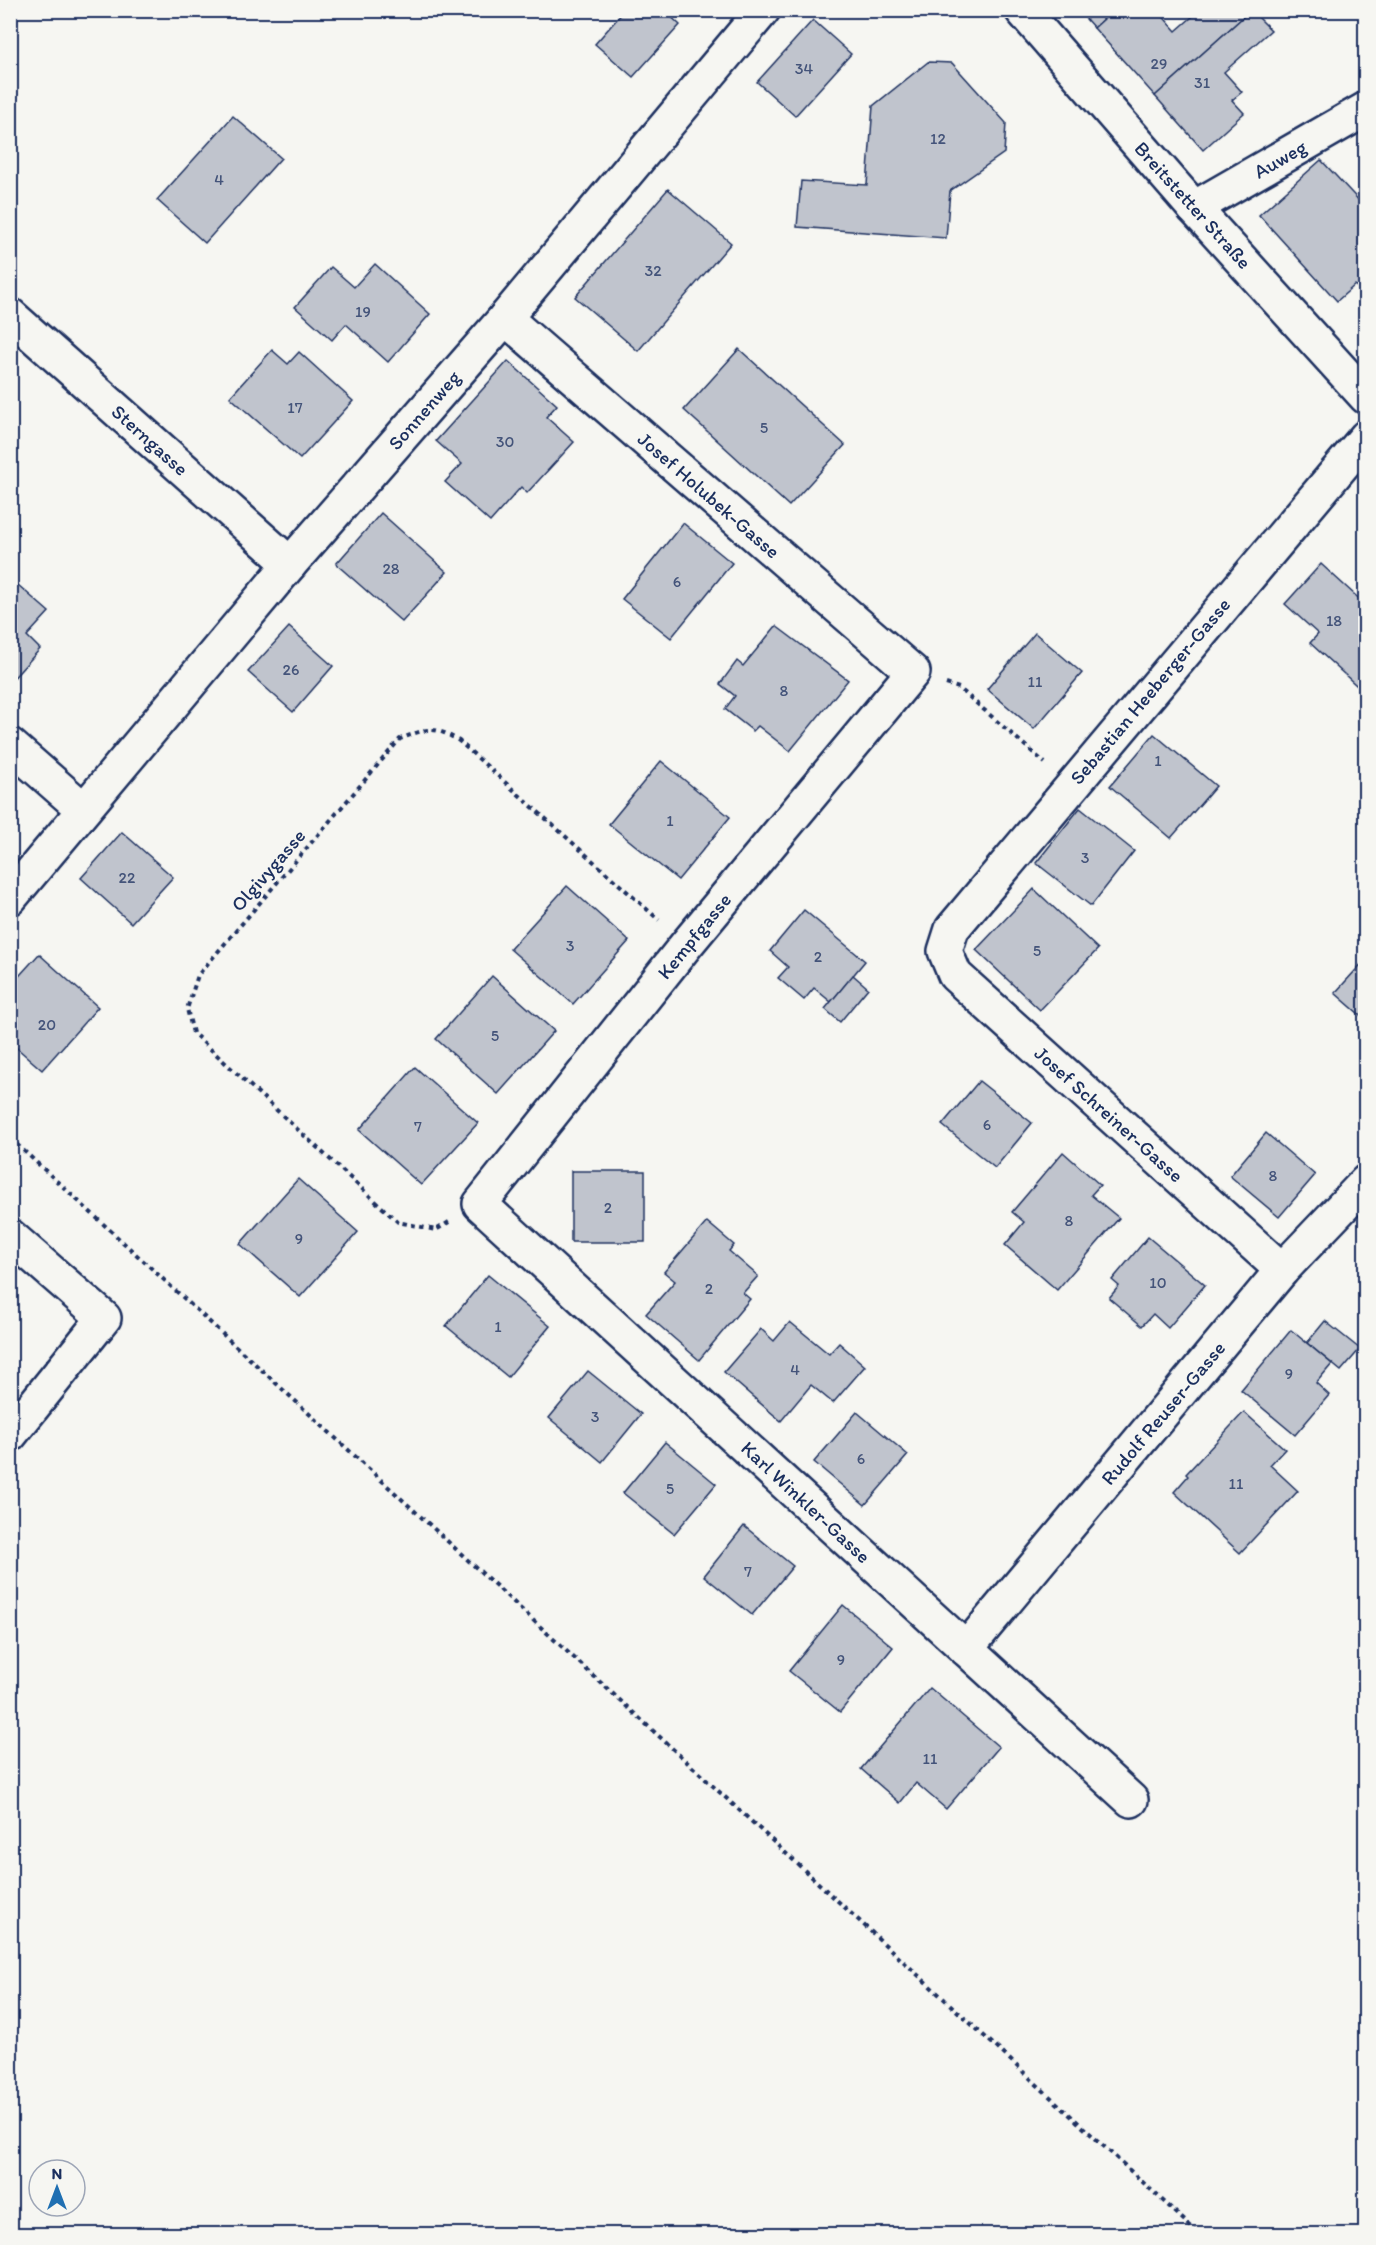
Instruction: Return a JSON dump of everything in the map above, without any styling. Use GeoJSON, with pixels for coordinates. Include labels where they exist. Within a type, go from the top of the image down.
{"type":"FeatureCollection","features":[{"type":"Feature","properties":{"kind":"street","name":"Sonnenweg"},"geometry":{"type":"LineString","coordinates":[[10,898],[83,808],[290,564],[505,318],[763,10]]}},
{"type":"Feature","properties":{"kind":"street","name":"Breitstetter Straße"},"geometry":{"type":"LineString","coordinates":[[1022,10],[1194,208],[1365,396]]}},
{"type":"Feature","properties":{"kind":"street","name":"Auweg"},"geometry":{"type":"LineString","coordinates":[[1194,208],[1365,110]]}},
{"type":"Feature","properties":{"kind":"street","name":"Sterngasse"},"geometry":{"type":"LineString","coordinates":[[10,315],[290,564]]}},
{"type":"Feature","properties":{"kind":"street","name":"Josef Holubek-Gasse"},"geometry":{"type":"LineString","coordinates":[[505,318],[913,672]]}},
{"type":"Feature","properties":{"kind":"street","name":"Sebastian Heeberger-Gasse"},"geometry":{"type":"LineString","coordinates":[[945,951],[952,929],[1365,437]]}},
{"type":"Feature","properties":{"kind":"street","name":"Kempfgasse"},"geometry":{"type":"LineString","coordinates":[[480,1204],[686,945],[913,672]]}},
{"type":"Feature","properties":{"kind":"street"},"geometry":{"type":"LineString","coordinates":[[10,745],[83,808]]}},
{"type":"Feature","properties":{"kind":"street","name":"Josef Schreiner-Gasse"},"geometry":{"type":"LineString","coordinates":[[945,951],[955,975],[1282,1270]]}},
{"type":"Feature","properties":{"kind":"street","name":"Rudolf Reuser-Gasse"},"geometry":{"type":"LineString","coordinates":[[966,1649],[1282,1270],[1365,1182]]}},
{"type":"Feature","properties":{"kind":"street","name":"Karl Winkler-Gasse"},"geometry":{"type":"LineString","coordinates":[[480,1204],[1131,1800]]}},
{"type":"Feature","properties":{"kind":"street"},"geometry":{"type":"LineString","coordinates":[[10,1236],[104,1318],[10,1435]]}},
{"type":"Feature","properties":{"kind":"path"},"geometry":{"type":"LineString","coordinates":[[913,672],[959,688],[1071,785]]}},
{"type":"Feature","properties":{"kind":"path","name":"Olgivygasse"},"geometry":{"type":"LineString","coordinates":[[480,1204],[436,1230],[398,1222],[193,1033],[187,1009],[198,975],[400,739],[418,732],[440,729],[459,741],[686,945]]}},
{"type":"Feature","properties":{"kind":"path"},"geometry":{"type":"LineString","coordinates":[[10,1138],[1199,2235]]}},
{"type":"Feature","properties":{"kind":"building"},"geometry":{"type":"Polygon","coordinates":[[[625,10],[664,10],[680,25],[633,77],[595,44],[625,10]]]}},
{"type":"Feature","properties":{"kind":"building"},"geometry":{"type":"Polygon","coordinates":[[[1078,10],[1114,10],[1094,28],[1078,10]]]}},
{"type":"Feature","properties":{"kind":"building"},"geometry":{"type":"Polygon","coordinates":[[[1114,10],[1157,10],[1176,31],[1200,10],[1251,10],[1155,96],[1094,28],[1114,10]]]}},
{"type":"Feature","properties":{"kind":"building"},"geometry":{"type":"Polygon","coordinates":[[[1251,10],[1271,30],[1224,72],[1242,92],[1232,100],[1244,113],[1203,150],[1155,96],[1251,10]]]}},
{"type":"Feature","properties":{"kind":"building"},"geometry":{"type":"Polygon","coordinates":[[[813,20],[851,54],[795,116],[757,82],[813,20]]]}},
{"type":"Feature","properties":{"kind":"building"},"geometry":{"type":"Polygon","coordinates":[[[928,62],[952,63],[1006,123],[1004,153],[950,191],[946,238],[797,227],[801,181],[867,185],[873,106],[928,62]]]}},
{"type":"Feature","properties":{"kind":"building"},"geometry":{"type":"Polygon","coordinates":[[[233,116],[281,158],[205,243],[157,200],[233,116]]]}},
{"type":"Feature","properties":{"kind":"building"},"geometry":{"type":"Polygon","coordinates":[[[1321,160],[1366,208],[1366,297],[1355,285],[1337,301],[1259,215],[1321,160]]]}},
{"type":"Feature","properties":{"kind":"building"},"geometry":{"type":"Polygon","coordinates":[[[668,189],[731,243],[638,351],[575,297],[668,189]]]}},
{"type":"Feature","properties":{"kind":"building"},"geometry":{"type":"Polygon","coordinates":[[[375,264],[430,314],[388,362],[346,324],[332,340],[295,307],[331,267],[354,287],[375,264]]]}},
{"type":"Feature","properties":{"kind":"building"},"geometry":{"type":"Polygon","coordinates":[[[739,349],[845,445],[789,506],[684,410],[739,349]]]}},
{"type":"Feature","properties":{"kind":"building"},"geometry":{"type":"Polygon","coordinates":[[[272,350],[288,364],[299,352],[353,401],[300,459],[230,397],[272,350]]]}},
{"type":"Feature","properties":{"kind":"building"},"geometry":{"type":"Polygon","coordinates":[[[508,361],[557,405],[546,417],[574,442],[527,493],[521,487],[490,522],[445,482],[462,464],[436,441],[508,361]]]}},
{"type":"Feature","properties":{"kind":"building"},"geometry":{"type":"Polygon","coordinates":[[[381,513],[447,572],[402,622],[336,564],[381,513]]]}},
{"type":"Feature","properties":{"kind":"building"},"geometry":{"type":"Polygon","coordinates":[[[683,523],[732,563],[671,638],[622,599],[683,523]]]}},
{"type":"Feature","properties":{"kind":"building"},"geometry":{"type":"Polygon","coordinates":[[[1321,564],[1366,605],[1366,694],[1310,643],[1318,634],[1285,604],[1321,564]]]}},
{"type":"Feature","properties":{"kind":"building"},"geometry":{"type":"Polygon","coordinates":[[[10,578],[49,612],[27,636],[40,649],[10,682],[10,578]]]}},
{"type":"Feature","properties":{"kind":"building"},"geometry":{"type":"Polygon","coordinates":[[[776,626],[848,680],[790,751],[758,726],[753,731],[725,709],[735,696],[720,684],[737,661],[743,666],[776,626]]]}},
{"type":"Feature","properties":{"kind":"building"},"geometry":{"type":"Polygon","coordinates":[[[289,627],[333,666],[293,712],[248,672],[289,627]]]}},
{"type":"Feature","properties":{"kind":"building"},"geometry":{"type":"Polygon","coordinates":[[[1035,633],[1082,673],[1034,729],[987,689],[1035,633]]]}},
{"type":"Feature","properties":{"kind":"building"},"geometry":{"type":"Polygon","coordinates":[[[1154,734],[1216,786],[1171,838],[1110,786],[1154,734]]]}},
{"type":"Feature","properties":{"kind":"building"},"geometry":{"type":"Polygon","coordinates":[[[661,761],[730,817],[678,880],[609,824],[661,761]]]}},
{"type":"Feature","properties":{"kind":"building"},"geometry":{"type":"Polygon","coordinates":[[[1080,808],[1134,851],[1091,906],[1036,863],[1080,808]]]}},
{"type":"Feature","properties":{"kind":"building"},"geometry":{"type":"Polygon","coordinates":[[[122,832],[173,877],[131,923],[81,878],[122,832]]]}},
{"type":"Feature","properties":{"kind":"building"},"geometry":{"type":"Polygon","coordinates":[[[567,886],[629,941],[573,1004],[510,949],[567,886]]]}},
{"type":"Feature","properties":{"kind":"building"},"geometry":{"type":"Polygon","coordinates":[[[1034,889],[1098,949],[1040,1010],[976,950],[1034,889]]]}},
{"type":"Feature","properties":{"kind":"building"},"geometry":{"type":"Polygon","coordinates":[[[804,910],[865,961],[831,1002],[814,988],[804,1000],[778,978],[788,967],[770,951],[804,910]]]}},
{"type":"Feature","properties":{"kind":"building"},"geometry":{"type":"Polygon","coordinates":[[[39,954],[98,1007],[42,1070],[10,1042],[10,986],[39,954]]]}},
{"type":"Feature","properties":{"kind":"building"},"geometry":{"type":"Polygon","coordinates":[[[1366,959],[1366,1020],[1335,993],[1366,959]]]}},
{"type":"Feature","properties":{"kind":"building"},"geometry":{"type":"Polygon","coordinates":[[[853,975],[868,988],[840,1022],[825,1009],[853,975]]]}},
{"type":"Feature","properties":{"kind":"building"},"geometry":{"type":"Polygon","coordinates":[[[492,976],[554,1031],[498,1094],[436,1039],[492,976]]]}},
{"type":"Feature","properties":{"kind":"building"},"geometry":{"type":"Polygon","coordinates":[[[415,1067],[478,1123],[421,1185],[359,1130],[415,1067]]]}},
{"type":"Feature","properties":{"kind":"building"},"geometry":{"type":"Polygon","coordinates":[[[979,1081],[1032,1123],[995,1168],[942,1125],[979,1081]]]}},
{"type":"Feature","properties":{"kind":"building"},"geometry":{"type":"Polygon","coordinates":[[[1266,1133],[1315,1175],[1279,1217],[1230,1176],[1266,1133]]]}},
{"type":"Feature","properties":{"kind":"building"},"geometry":{"type":"Polygon","coordinates":[[[1063,1152],[1100,1185],[1091,1195],[1119,1218],[1057,1290],[1005,1245],[1024,1222],[1012,1212],[1063,1152]]]}},
{"type":"Feature","properties":{"kind":"building"},"geometry":{"type":"Polygon","coordinates":[[[571,1171],[645,1171],[645,1242],[571,1242],[571,1171]]]}},
{"type":"Feature","properties":{"kind":"building"},"geometry":{"type":"Polygon","coordinates":[[[298,1179],[358,1232],[300,1297],[240,1244],[298,1179]]]}},
{"type":"Feature","properties":{"kind":"building"},"geometry":{"type":"Polygon","coordinates":[[[707,1222],[734,1245],[729,1251],[758,1276],[743,1293],[750,1299],[699,1360],[646,1314],[675,1281],[664,1272],[707,1222]]]}},
{"type":"Feature","properties":{"kind":"building"},"geometry":{"type":"Polygon","coordinates":[[[1148,1237],[1205,1285],[1168,1328],[1153,1314],[1142,1326],[1109,1298],[1119,1286],[1112,1280],[1148,1237]]]}},
{"type":"Feature","properties":{"kind":"building"},"geometry":{"type":"Polygon","coordinates":[[[488,1275],[550,1326],[508,1377],[446,1326],[488,1275]]]}},
{"type":"Feature","properties":{"kind":"building"},"geometry":{"type":"Polygon","coordinates":[[[1325,1321],[1360,1349],[1341,1371],[1307,1343],[1325,1321]]]}},
{"type":"Feature","properties":{"kind":"building"},"geometry":{"type":"Polygon","coordinates":[[[790,1322],[829,1354],[839,1343],[865,1366],[833,1403],[811,1385],[781,1421],[724,1372],[761,1329],[774,1341],[790,1322]]]}},
{"type":"Feature","properties":{"kind":"building"},"geometry":{"type":"Polygon","coordinates":[[[1291,1330],[1332,1364],[1316,1383],[1329,1395],[1295,1435],[1241,1390],[1291,1330]]]}},
{"type":"Feature","properties":{"kind":"building"},"geometry":{"type":"Polygon","coordinates":[[[588,1371],[641,1414],[602,1462],[549,1418],[588,1371]]]}},
{"type":"Feature","properties":{"kind":"building"},"geometry":{"type":"Polygon","coordinates":[[[857,1412],[908,1455],[865,1505],[814,1462],[857,1412]]]}},
{"type":"Feature","properties":{"kind":"building"},"geometry":{"type":"Polygon","coordinates":[[[1244,1412],[1285,1449],[1270,1465],[1298,1491],[1240,1553],[1174,1492],[1188,1476],[1186,1474],[1244,1412]]]}},
{"type":"Feature","properties":{"kind":"building"},"geometry":{"type":"Polygon","coordinates":[[[665,1442],[716,1484],[674,1534],[623,1493],[665,1442]]]}},
{"type":"Feature","properties":{"kind":"building"},"geometry":{"type":"Polygon","coordinates":[[[744,1526],[793,1566],[752,1615],[704,1576],[744,1526]]]}},
{"type":"Feature","properties":{"kind":"building"},"geometry":{"type":"Polygon","coordinates":[[[843,1605],[893,1647],[840,1712],[789,1671],[843,1605]]]}},
{"type":"Feature","properties":{"kind":"building"},"geometry":{"type":"Polygon","coordinates":[[[930,1688],[999,1747],[946,1809],[916,1783],[900,1803],[861,1769],[930,1688]]]}}]}
